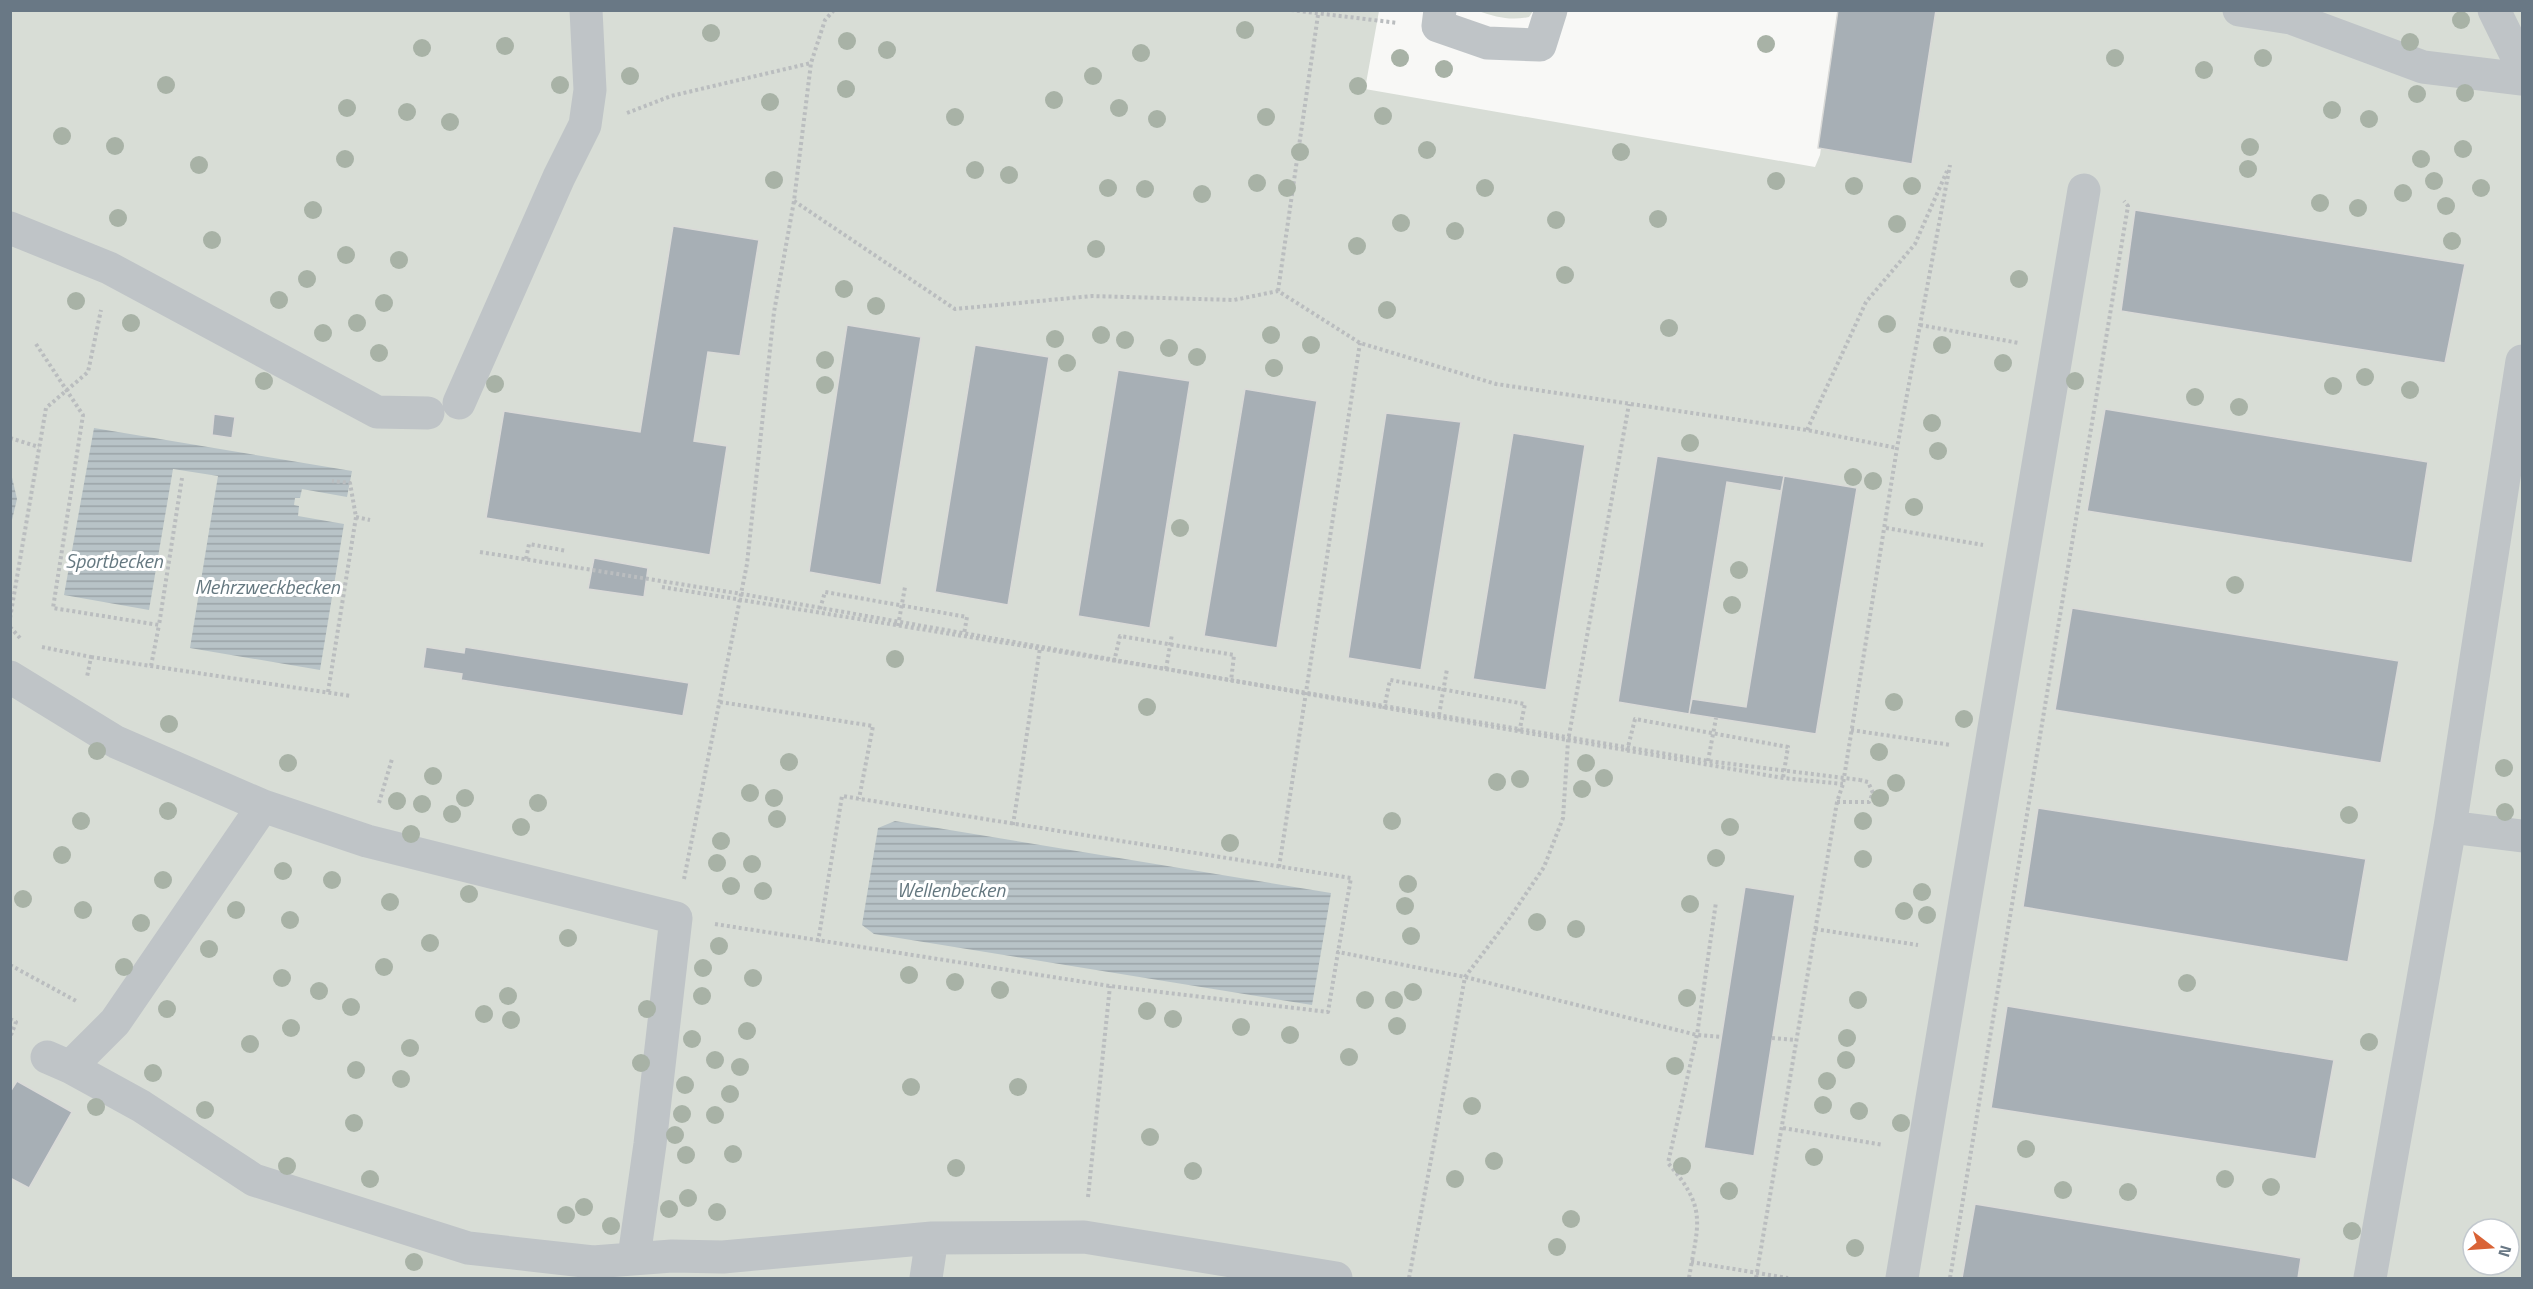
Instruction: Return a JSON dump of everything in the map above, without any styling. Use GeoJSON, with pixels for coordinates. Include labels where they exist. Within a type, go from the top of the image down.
{"type":"FeatureCollection","features":[{"type":"Feature","properties":{"kind":"street"},"geometry":{"type":"LineString","coordinates":[[459,403],[559,177],[585,125],[590,90],[586,10]]}},
{"type":"Feature","properties":{"kind":"street"},"geometry":{"type":"LineString","coordinates":[[1439,18],[1487,43],[1540,45],[1551,10]]}},
{"type":"Feature","properties":{"kind":"street"},"geometry":{"type":"LineString","coordinates":[[2239,10],[2290,18],[2424,67],[2523,79]]}},
{"type":"Feature","properties":{"kind":"street"},"geometry":{"type":"LineString","coordinates":[[2494,10],[2523,67]]}},
{"type":"Feature","properties":{"kind":"street"},"geometry":{"type":"LineString","coordinates":[[1902,1278],[2084,190]]}},
{"type":"Feature","properties":{"kind":"street"},"geometry":{"type":"LineString","coordinates":[[10,228],[109,268],[377,412],[428,413]]}},
{"type":"Feature","properties":{"kind":"street"},"geometry":{"type":"LineString","coordinates":[[2370,1278],[2450,827],[2523,361]]}},
{"type":"Feature","properties":{"kind":"street"},"geometry":{"type":"LineString","coordinates":[[10,677],[116,742],[263,806],[367,841],[676,918],[650,1144],[634,1257]]}},
{"type":"Feature","properties":{"kind":"street"},"geometry":{"type":"LineString","coordinates":[[263,806],[115,1022],[58,1062],[141,1106],[254,1180],[468,1248],[593,1262],[634,1257],[723,1257],[932,1239],[1084,1237],[1336,1278]]}},
{"type":"Feature","properties":{"kind":"street"},"geometry":{"type":"LineString","coordinates":[[2450,827],[2523,836]]}},
{"type":"Feature","properties":{"kind":"street"},"geometry":{"type":"LineString","coordinates":[[927,1278],[932,1239]]}},
{"type":"Feature","properties":{"kind":"path"},"geometry":{"type":"LineString","coordinates":[[818,942],[842,796],[1350,878],[1328,1012],[1110,986],[818,942],[676,918],[742,594],[774,312],[794,201],[812,63],[825,20],[834,10]]}},
{"type":"Feature","properties":{"kind":"path"},"geometry":{"type":"LineString","coordinates":[[1291,10],[1318,15],[1439,18]]}},
{"type":"Feature","properties":{"kind":"path"},"geometry":{"type":"LineString","coordinates":[[1278,291],[1318,15]]}},
{"type":"Feature","properties":{"kind":"path"},"geometry":{"type":"LineString","coordinates":[[585,125],[619,116],[671,96],[812,63]]}},
{"type":"Feature","properties":{"kind":"path"},"geometry":{"type":"LineString","coordinates":[[1756,1276],[1837,802],[1843,784],[1886,528],[1897,448],[1950,165],[1915,244],[1866,302],[1807,430]]}},
{"type":"Feature","properties":{"kind":"path"},"geometry":{"type":"LineString","coordinates":[[1950,1278],[2128,206],[2119,195]]}},
{"type":"Feature","properties":{"kind":"path"},"geometry":{"type":"LineString","coordinates":[[794,201],[955,309],[1092,296],[1234,300],[1278,291],[1360,343],[1496,384],[1807,430],[1897,448]]}},
{"type":"Feature","properties":{"kind":"path"},"geometry":{"type":"LineString","coordinates":[[10,618],[46,407],[88,372],[109,268]]}},
{"type":"Feature","properties":{"kind":"path"},"geometry":{"type":"LineString","coordinates":[[1920,325],[2102,359]]}},
{"type":"Feature","properties":{"kind":"path"},"geometry":{"type":"LineString","coordinates":[[1279,867],[1360,343]]}},
{"type":"Feature","properties":{"kind":"path"},"geometry":{"type":"LineString","coordinates":[[36,344],[83,415],[53,608],[159,625]]}},
{"type":"Feature","properties":{"kind":"path"},"geometry":{"type":"LineString","coordinates":[[1409,1278],[1465,977],[1509,920],[1544,867],[1563,818],[1568,741],[1629,404]]}},
{"type":"Feature","properties":{"kind":"path"},"geometry":{"type":"LineString","coordinates":[[10,438],[39,447]]}},
{"type":"Feature","properties":{"kind":"path"},"geometry":{"type":"LineString","coordinates":[[151,666],[182,478]]}},
{"type":"Feature","properties":{"kind":"path"},"geometry":{"type":"LineString","coordinates":[[328,692],[356,517],[350,483],[332,481]]}},
{"type":"Feature","properties":{"kind":"path"},"geometry":{"type":"LineString","coordinates":[[356,517],[369,520]]}},
{"type":"Feature","properties":{"kind":"path"},"geometry":{"type":"LineString","coordinates":[[1886,528],[2069,560]]}},
{"type":"Feature","properties":{"kind":"path"},"geometry":{"type":"LineString","coordinates":[[526,559],[529,544],[567,551]]}},
{"type":"Feature","properties":{"kind":"path"},"geometry":{"type":"LineString","coordinates":[[480,552],[742,594],[1114,662],[1783,778],[1843,784]]}},
{"type":"Feature","properties":{"kind":"path"},"geometry":{"type":"LineString","coordinates":[[10,583],[16,584]]}},
{"type":"Feature","properties":{"kind":"path"},"geometry":{"type":"LineString","coordinates":[[662,587],[1166,669],[1708,761],[1868,782],[1873,794],[1869,802],[1837,802]]}},
{"type":"Feature","properties":{"kind":"path"},"geometry":{"type":"LineString","coordinates":[[898,626],[905,587]]}},
{"type":"Feature","properties":{"kind":"path"},"geometry":{"type":"LineString","coordinates":[[820,609],[825,592],[901,605],[967,617],[964,634]]}},
{"type":"Feature","properties":{"kind":"path"},"geometry":{"type":"LineString","coordinates":[[1166,669],[1172,634]]}},
{"type":"Feature","properties":{"kind":"path"},"geometry":{"type":"LineString","coordinates":[[1114,662],[1120,636],[1234,655],[1231,681]]}},
{"type":"Feature","properties":{"kind":"path"},"geometry":{"type":"LineString","coordinates":[[1013,825],[1040,648]]}},
{"type":"Feature","properties":{"kind":"path"},"geometry":{"type":"LineString","coordinates":[[91,657],[351,696]]}},
{"type":"Feature","properties":{"kind":"path"},"geometry":{"type":"LineString","coordinates":[[1439,715],[1447,669]]}},
{"type":"Feature","properties":{"kind":"path"},"geometry":{"type":"LineString","coordinates":[[1384,709],[1390,680],[1443,689],[1525,704],[1519,732]]}},
{"type":"Feature","properties":{"kind":"path"},"geometry":{"type":"LineString","coordinates":[[720,702],[873,726],[859,799]]}},
{"type":"Feature","properties":{"kind":"path"},"geometry":{"type":"LineString","coordinates":[[1708,761],[1716,718]]}},
{"type":"Feature","properties":{"kind":"path"},"geometry":{"type":"LineString","coordinates":[[1627,751],[1635,719],[1788,747],[1783,778]]}},
{"type":"Feature","properties":{"kind":"path"},"geometry":{"type":"LineString","coordinates":[[1851,730],[2036,757]]}},
{"type":"Feature","properties":{"kind":"path"},"geometry":{"type":"LineString","coordinates":[[1689,1278],[1699,1216],[1687,1184],[1668,1163],[1697,1035],[1716,902]]}},
{"type":"Feature","properties":{"kind":"path"},"geometry":{"type":"LineString","coordinates":[[1815,929],[2003,958]]}},
{"type":"Feature","properties":{"kind":"path"},"geometry":{"type":"LineString","coordinates":[[1338,952],[1465,977],[1697,1035],[1721,1037]]}},
{"type":"Feature","properties":{"kind":"path"},"geometry":{"type":"LineString","coordinates":[[10,965],[115,1022]]}},
{"type":"Feature","properties":{"kind":"path"},"geometry":{"type":"LineString","coordinates":[[1084,1237],[1110,986]]}},
{"type":"Feature","properties":{"kind":"path"},"geometry":{"type":"LineString","coordinates":[[10,1019],[16,1022],[10,1036]]}},
{"type":"Feature","properties":{"kind":"path"},"geometry":{"type":"LineString","coordinates":[[1772,1038],[1795,1040]]}},
{"type":"Feature","properties":{"kind":"path"},"geometry":{"type":"LineString","coordinates":[[1783,1128],[1924,1151],[1970,1156]]}},
{"type":"Feature","properties":{"kind":"path"},"geometry":{"type":"LineString","coordinates":[[1691,1262],[1756,1276],[1788,1278]]}},
{"type":"Feature","properties":{"kind":"green space"},"geometry":{"type":"Polygon","coordinates":[[[10,11],[1379,11],[1365,89],[1815,167],[1820,155],[1841,11],[2522,11],[2522,1278],[11,1278],[10,11]]]}},
{"type":"Feature","properties":{"kind":"green space"},"geometry":{"type":"Polygon","coordinates":[[[1478,11],[1533,11],[1529,17],[1516,19],[1497,17],[1478,11]]]}},
{"type":"Feature","properties":{"kind":"water","name":"Mehrzweckbecken"},"geometry":{"type":"Polygon","coordinates":[[[94,428],[352,471],[347,497],[302,489],[300,498],[295,498],[294,505],[299,506],[298,516],[344,524],[320,670],[190,648],[218,476],[173,469],[149,610],[64,595],[94,428]]]}},
{"type":"Feature","properties":{"kind":"water"},"geometry":{"type":"Polygon","coordinates":[[[11,473],[17,499],[10,524],[11,473]]]}},
{"type":"Feature","properties":{"kind":"water","name":"Wellenbecken"},"geometry":{"type":"Polygon","coordinates":[[[895,821],[1331,893],[1312,1005],[874,934],[862,925],[878,828],[895,821]]]}},
{"type":"Feature","properties":{"kind":"building"},"geometry":{"type":"Polygon","coordinates":[[[1838,10],[1936,10],[1912,164],[1818,148],[1838,10]]]}},
{"type":"Feature","properties":{"kind":"building"},"geometry":{"type":"Polygon","coordinates":[[[2135,210],[2465,264],[2445,363],[2121,311],[2135,210]]]}},
{"type":"Feature","properties":{"kind":"building"},"geometry":{"type":"Polygon","coordinates":[[[673,226],[759,240],[740,356],[708,352],[694,441],[727,446],[710,555],[486,518],[504,411],[640,432],[673,226]]]}},
{"type":"Feature","properties":{"kind":"building"},"geometry":{"type":"Polygon","coordinates":[[[847,325],[921,337],[881,585],[809,572],[847,325]]]}},
{"type":"Feature","properties":{"kind":"building"},"geometry":{"type":"Polygon","coordinates":[[[975,345],[1049,357],[1008,605],[935,592],[975,345]]]}},
{"type":"Feature","properties":{"kind":"building"},"geometry":{"type":"Polygon","coordinates":[[[1118,370],[1190,381],[1150,628],[1078,616],[1118,370]]]}},
{"type":"Feature","properties":{"kind":"building"},"geometry":{"type":"Polygon","coordinates":[[[1245,389],[1317,401],[1277,648],[1204,636],[1245,389]]]}},
{"type":"Feature","properties":{"kind":"building"},"geometry":{"type":"Polygon","coordinates":[[[2105,409],[2428,462],[2412,563],[2087,511],[2105,409]]]}},
{"type":"Feature","properties":{"kind":"building"},"geometry":{"type":"Polygon","coordinates":[[[1386,413],[1461,422],[1421,670],[1348,658],[1386,413]]]}},
{"type":"Feature","properties":{"kind":"building"},"geometry":{"type":"Polygon","coordinates":[[[214,414],[235,417],[232,438],[212,435],[214,414]]]}},
{"type":"Feature","properties":{"kind":"building"},"geometry":{"type":"Polygon","coordinates":[[[1513,433],[1585,445],[1546,690],[1473,679],[1513,433]]]}},
{"type":"Feature","properties":{"kind":"building"},"geometry":{"type":"Polygon","coordinates":[[[1657,456],[1784,476],[1781,491],[1727,482],[1689,714],[1618,702],[1657,456]]]}},
{"type":"Feature","properties":{"kind":"building"},"geometry":{"type":"Polygon","coordinates":[[[1784,476],[1857,488],[1816,734],[1689,714],[1692,699],[1746,707],[1784,476]]]}},
{"type":"Feature","properties":{"kind":"building"},"geometry":{"type":"Polygon","coordinates":[[[594,558],[648,568],[644,597],[588,589],[594,558]]]}},
{"type":"Feature","properties":{"kind":"building"},"geometry":{"type":"Polygon","coordinates":[[[2072,608],[2399,661],[2381,763],[2055,710],[2072,608]]]}},
{"type":"Feature","properties":{"kind":"building"},"geometry":{"type":"Polygon","coordinates":[[[426,647],[464,653],[465,647],[689,683],[683,716],[461,680],[462,674],[423,668],[426,647]]]}},
{"type":"Feature","properties":{"kind":"building"},"geometry":{"type":"Polygon","coordinates":[[[2038,808],[2366,859],[2348,962],[2023,907],[2038,808]]]}},
{"type":"Feature","properties":{"kind":"building"},"geometry":{"type":"Polygon","coordinates":[[[1745,887],[1795,895],[1754,1156],[1704,1148],[1745,887]]]}},
{"type":"Feature","properties":{"kind":"building"},"geometry":{"type":"Polygon","coordinates":[[[2007,1006],[2334,1060],[2316,1159],[1991,1108],[2007,1006]]]}},
{"type":"Feature","properties":{"kind":"building"},"geometry":{"type":"Polygon","coordinates":[[[17,1081],[72,1112],[29,1188],[10,1178],[10,1092],[17,1081]]]}},
{"type":"Feature","properties":{"kind":"building"},"geometry":{"type":"Polygon","coordinates":[[[1975,1204],[2301,1258],[2298,1278],[1962,1278],[1975,1204]]]}},
{"type":"Feature","properties":{"kind":"water label","name":"Sportbecken"},"geometry":{"type":"Point","coordinates":[114,560]}}]}
